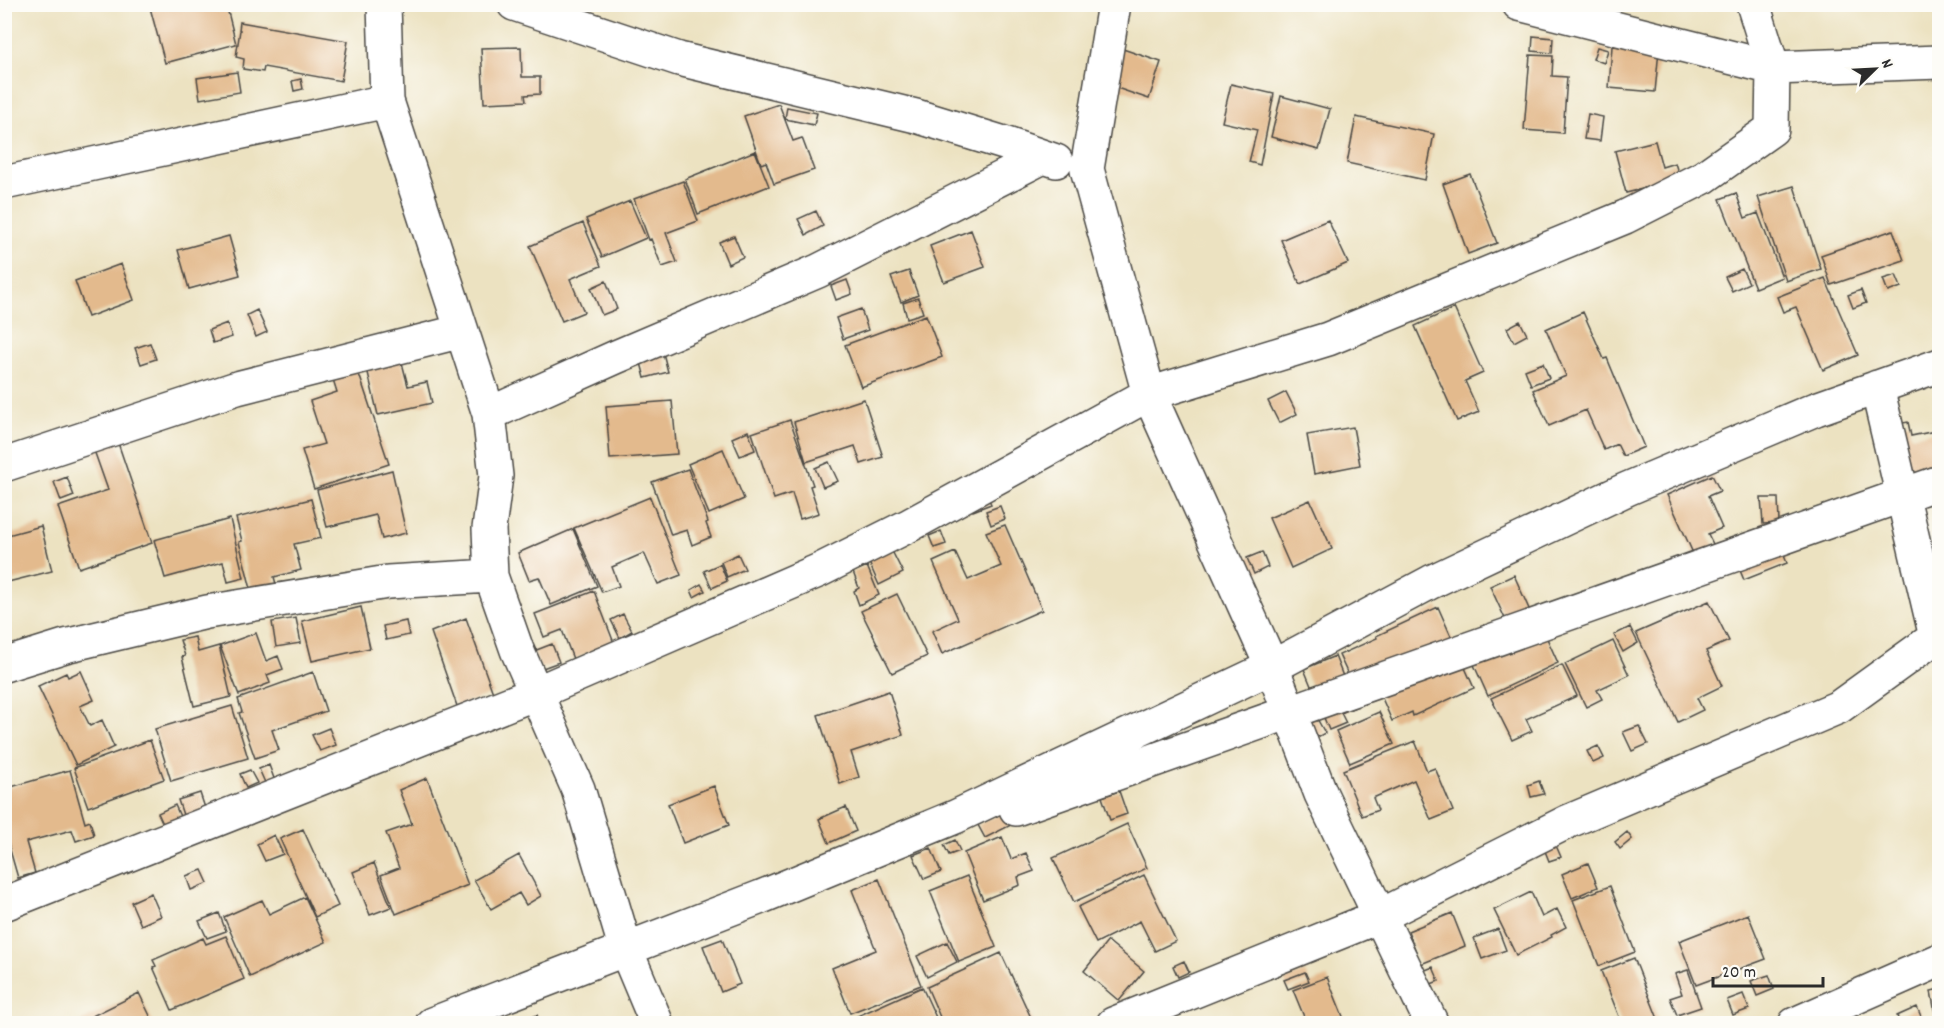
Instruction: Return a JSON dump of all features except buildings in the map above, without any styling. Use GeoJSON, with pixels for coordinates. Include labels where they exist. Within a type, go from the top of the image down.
{"type":"FeatureCollection","features":[{"type":"Feature","properties":{"kind":"street"},"geometry":{"type":"LineString","coordinates":[[384,4],[387,101],[489,414],[496,476],[489,529],[491,576],[517,650],[578,789],[626,950],[657,1023]]}},
{"type":"Feature","properties":{"kind":"street"},"geometry":{"type":"LineString","coordinates":[[514,4],[679,59],[916,116],[1087,170]]}},
{"type":"Feature","properties":{"kind":"street"},"geometry":{"type":"LineString","coordinates":[[1114,4],[1087,170],[1149,394],[1272,667],[1321,794],[1432,1023]]}},
{"type":"Feature","properties":{"kind":"street"},"geometry":{"type":"LineString","coordinates":[[1519,4],[1773,68],[1940,62]]}},
{"type":"Feature","properties":{"kind":"street"},"geometry":{"type":"LineString","coordinates":[[4,904],[536,693],[820,570],[910,525],[1149,394],[1328,339],[1625,217],[1704,177],[1772,129],[1773,68],[1753,4]]}},
{"type":"Feature","properties":{"kind":"street"},"geometry":{"type":"LineString","coordinates":[[4,183],[387,101]]}},
{"type":"Feature","properties":{"kind":"street"},"geometry":{"type":"LineString","coordinates":[[489,414],[616,357],[818,272],[1043,157]]}},
{"type":"Feature","properties":{"kind":"street"},"geometry":{"type":"LineString","coordinates":[[4,465],[237,388],[462,331]]}},
{"type":"Feature","properties":{"kind":"street"},"geometry":{"type":"LineString","coordinates":[[432,1023],[761,897],[955,817],[1272,667],[1431,582],[1627,489],[1816,409],[1940,365]]}},
{"type":"Feature","properties":{"kind":"street"},"geometry":{"type":"LineString","coordinates":[[1113,1023],[1380,916],[1567,822],[1839,707],[1938,636],[1877,387]]}},
{"type":"Feature","properties":{"kind":"street"},"geometry":{"type":"LineString","coordinates":[[409,1023],[1940,482]]}},
{"type":"Feature","properties":{"kind":"street"},"geometry":{"type":"LineString","coordinates":[[4,665],[65,646],[207,612],[388,582],[491,576]]}},
{"type":"Feature","properties":{"kind":"street"},"geometry":{"type":"LineString","coordinates":[[1795,1023],[1940,960]]}}]}
